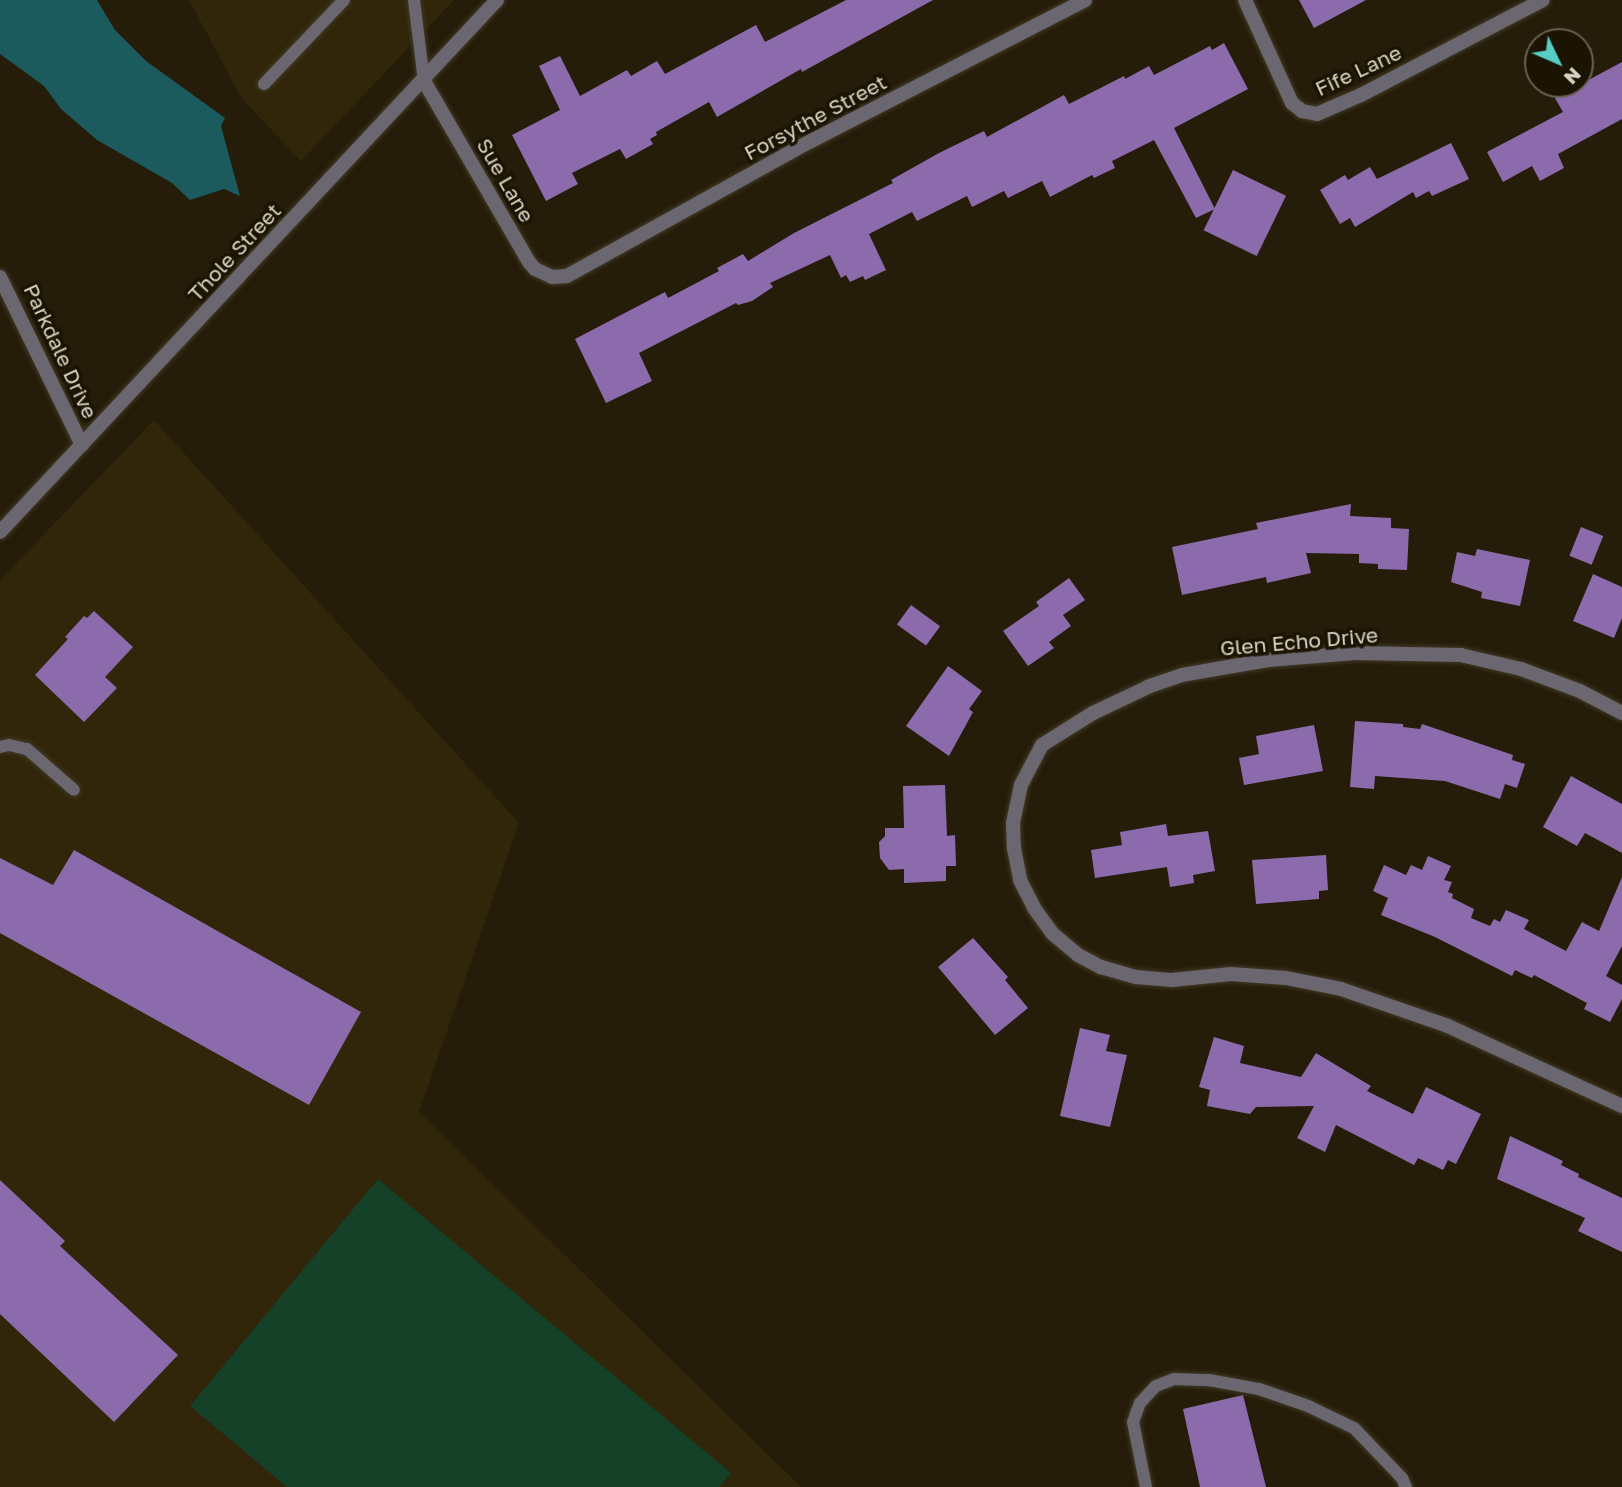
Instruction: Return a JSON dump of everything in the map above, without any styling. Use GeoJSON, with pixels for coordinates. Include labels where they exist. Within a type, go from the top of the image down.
{"type":"FeatureCollection","features":[{"type":"Feature","properties":{"kind":"street","name":"Thole Street"},"geometry":{"type":"LineString","coordinates":[[0,532],[497,0]]}},
{"type":"Feature","properties":{"kind":"street","name":"Forsythe Street"},"geometry":{"type":"LineString","coordinates":[[567,276],[811,141],[1085,0]]}},
{"type":"Feature","properties":{"kind":"street","name":"Fife Lane"},"geometry":{"type":"LineString","coordinates":[[1245,0],[1292,103],[1302,111],[1317,114],[1361,95],[1543,0]]}},
{"type":"Feature","properties":{"kind":"street","name":"Sue Lane"},"geometry":{"type":"LineString","coordinates":[[424,81],[529,262],[535,270],[552,277],[567,276]]}},
{"type":"Feature","properties":{"kind":"street","name":"Parkdale Drive"},"geometry":{"type":"LineString","coordinates":[[0,276],[82,445]]}},
{"type":"Feature","properties":{"kind":"street","name":"Glen Echo Drive"},"geometry":{"type":"LineString","coordinates":[[1622,713],[1580,691],[1521,669],[1461,654],[1356,653],[1268,660],[1194,673],[1148,687],[1104,708],[1042,745],[1021,785],[1013,823],[1020,880],[1034,908],[1054,934],[1078,955],[1101,967],[1136,977],[1172,980],[1231,974],[1286,978],[1342,989],[1448,1026],[1622,1106]]}},
{"type":"Feature","properties":{"kind":"lane"},"geometry":{"type":"LineString","coordinates":[[264,84],[344,0]]}},
{"type":"Feature","properties":{"kind":"lane"},"geometry":{"type":"LineString","coordinates":[[414,0],[424,81]]}},
{"type":"Feature","properties":{"kind":"lane"},"geometry":{"type":"LineString","coordinates":[[0,747],[9,745],[27,749],[74,790]]}},
{"type":"Feature","properties":{"kind":"lane"},"geometry":{"type":"LineString","coordinates":[[1146,1487],[1133,1422],[1140,1403],[1156,1386],[1174,1379],[1209,1380],[1259,1390],[1308,1406],[1354,1428],[1402,1478],[1406,1487]]}},
{"type":"Feature","properties":{"kind":"shaded area"},"geometry":{"type":"Polygon","coordinates":[[[189,0],[454,0],[301,161],[242,99],[189,0]]]}},
{"type":"Feature","properties":{"kind":"shaded area"},"geometry":{"type":"Polygon","coordinates":[[[154,420],[519,823],[419,1112],[801,1487],[0,1487],[0,580],[154,420]]]}},
{"type":"Feature","properties":{"kind":"green space"},"geometry":{"type":"Polygon","coordinates":[[[378,1179],[731,1473],[719,1487],[287,1487],[190,1406],[378,1179]]]}},
{"type":"Feature","properties":{"kind":"water"},"geometry":{"type":"Polygon","coordinates":[[[0,0],[97,0],[115,30],[146,61],[225,118],[221,126],[240,196],[224,189],[190,200],[172,183],[97,140],[61,109],[44,86],[0,54],[0,0]]]}},
{"type":"Feature","properties":{"kind":"building"},"geometry":{"type":"Polygon","coordinates":[[[846,0],[933,0],[802,72],[801,69],[717,117],[709,102],[656,132],[657,135],[650,139],[653,144],[626,159],[620,149],[572,173],[578,184],[546,201],[512,135],[560,110],[539,66],[560,56],[580,96],[627,70],[631,76],[657,61],[665,74],[756,25],[765,42],[846,0]]]}},
{"type":"Feature","properties":{"kind":"building"},"geometry":{"type":"Polygon","coordinates":[[[1299,0],[1366,0],[1314,28],[1299,0]]]}},
{"type":"Feature","properties":{"kind":"building"},"geometry":{"type":"Polygon","coordinates":[[[1224,43],[1248,89],[1174,128],[1215,209],[1196,218],[1154,140],[1112,161],[1115,168],[1094,178],[1092,175],[1050,197],[1042,181],[1008,198],[1004,191],[972,207],[967,196],[917,221],[912,212],[869,234],[886,270],[865,280],[863,276],[850,282],[846,275],[841,278],[830,255],[770,283],[773,287],[752,301],[738,305],[736,303],[639,353],[652,381],[606,403],[575,339],[665,292],[668,298],[719,271],[717,268],[743,254],[748,261],[794,233],[893,183],[891,180],[939,153],[984,131],[987,137],[1064,95],[1069,104],[1149,66],[1154,75],[1210,46],[1212,50],[1224,43]]]}},
{"type":"Feature","properties":{"kind":"building"},"geometry":{"type":"Polygon","coordinates":[[[1622,62],[1622,119],[1558,154],[1564,168],[1540,181],[1532,166],[1503,182],[1487,152],[1563,112],[1555,98],[1594,98],[1594,77],[1622,62]]]}},
{"type":"Feature","properties":{"kind":"building"},"geometry":{"type":"Polygon","coordinates":[[[1451,143],[1469,179],[1432,196],[1429,191],[1416,198],[1413,192],[1355,227],[1350,218],[1340,224],[1320,190],[1345,175],[1348,180],[1370,167],[1377,179],[1451,143]]]}},
{"type":"Feature","properties":{"kind":"building"},"geometry":{"type":"Polygon","coordinates":[[[1233,170],[1286,196],[1257,256],[1204,230],[1233,170]]]}},
{"type":"Feature","properties":{"kind":"building"},"geometry":{"type":"Polygon","coordinates":[[[1351,504],[1350,516],[1391,518],[1391,528],[1409,529],[1407,570],[1378,569],[1378,564],[1359,563],[1359,554],[1306,553],[1311,573],[1267,583],[1266,577],[1182,595],[1172,547],[1258,529],[1256,523],[1351,504]]]}},
{"type":"Feature","properties":{"kind":"building"},"geometry":{"type":"Polygon","coordinates":[[[1581,527],[1603,536],[1592,565],[1569,556],[1581,527]]]}},
{"type":"Feature","properties":{"kind":"building"},"geometry":{"type":"Polygon","coordinates":[[[1477,549],[1530,560],[1520,606],[1481,598],[1482,592],[1451,582],[1457,552],[1475,556],[1477,549]]]}},
{"type":"Feature","properties":{"kind":"building"},"geometry":{"type":"Polygon","coordinates":[[[1593,574],[1622,587],[1622,618],[1614,638],[1573,621],[1593,574]]]}},
{"type":"Feature","properties":{"kind":"building"},"geometry":{"type":"Polygon","coordinates":[[[1069,578],[1085,600],[1063,615],[1071,626],[1049,642],[1054,648],[1028,666],[1003,631],[1039,606],[1036,602],[1069,578]]]}},
{"type":"Feature","properties":{"kind":"building"},"geometry":{"type":"Polygon","coordinates":[[[911,605],[940,626],[926,646],[897,624],[911,605]]]}},
{"type":"Feature","properties":{"kind":"building"},"geometry":{"type":"Polygon","coordinates":[[[94,611],[133,647],[105,677],[117,688],[84,722],[35,675],[68,639],[65,637],[84,616],[87,618],[94,611]]]}},
{"type":"Feature","properties":{"kind":"building"},"geometry":{"type":"Polygon","coordinates":[[[948,666],[982,691],[969,709],[973,712],[949,756],[906,726],[948,666]]]}},
{"type":"Feature","properties":{"kind":"building"},"geometry":{"type":"Polygon","coordinates":[[[1355,721],[1403,724],[1403,727],[1420,729],[1422,724],[1513,755],[1512,760],[1525,764],[1517,788],[1505,784],[1500,799],[1445,781],[1375,776],[1374,789],[1350,787],[1355,721]]]}},
{"type":"Feature","properties":{"kind":"building"},"geometry":{"type":"Polygon","coordinates":[[[1314,725],[1323,771],[1244,785],[1239,758],[1259,754],[1256,736],[1314,725]]]}},
{"type":"Feature","properties":{"kind":"building"},"geometry":{"type":"Polygon","coordinates":[[[1571,776],[1622,804],[1622,853],[1585,833],[1577,846],[1543,827],[1571,776]]]}},
{"type":"Feature","properties":{"kind":"building"},"geometry":{"type":"Polygon","coordinates":[[[945,785],[947,836],[955,835],[956,866],[946,866],[946,881],[904,883],[904,869],[889,870],[880,858],[879,842],[885,836],[885,828],[904,828],[903,786],[945,785]]]}},
{"type":"Feature","properties":{"kind":"building"},"geometry":{"type":"Polygon","coordinates":[[[1166,824],[1168,836],[1208,831],[1215,871],[1193,875],[1194,883],[1170,887],[1167,867],[1095,878],[1091,850],[1122,845],[1120,832],[1166,824]]]}},
{"type":"Feature","properties":{"kind":"building"},"geometry":{"type":"Polygon","coordinates":[[[74,850],[361,1012],[309,1105],[0,933],[0,858],[53,885],[74,850]]]}},
{"type":"Feature","properties":{"kind":"building"},"geometry":{"type":"Polygon","coordinates":[[[1326,855],[1328,890],[1319,891],[1319,899],[1256,904],[1252,860],[1326,855]]]}},
{"type":"Feature","properties":{"kind":"building"},"geometry":{"type":"Polygon","coordinates":[[[1428,856],[1451,866],[1444,880],[1452,882],[1448,892],[1453,894],[1452,898],[1474,909],[1471,918],[1490,926],[1494,919],[1500,922],[1506,910],[1529,920],[1524,929],[1566,951],[1582,922],[1599,931],[1622,877],[1622,946],[1606,976],[1622,985],[1622,999],[1610,1022],[1584,1009],[1587,1003],[1534,975],[1532,978],[1515,970],[1512,976],[1435,937],[1381,915],[1388,898],[1373,891],[1384,865],[1406,875],[1411,865],[1422,870],[1428,856]]]}},
{"type":"Feature","properties":{"kind":"building"},"geometry":{"type":"Polygon","coordinates":[[[973,938],[1008,977],[1005,980],[1028,1008],[995,1035],[938,967],[973,938]]]}},
{"type":"Feature","properties":{"kind":"building"},"geometry":{"type":"Polygon","coordinates":[[[1080,1028],[1110,1035],[1106,1051],[1127,1055],[1110,1127],[1060,1116],[1080,1028]]]}},
{"type":"Feature","properties":{"kind":"building"},"geometry":{"type":"Polygon","coordinates":[[[1214,1037],[1244,1046],[1240,1063],[1301,1077],[1316,1053],[1371,1086],[1367,1091],[1413,1114],[1426,1087],[1481,1114],[1456,1164],[1448,1160],[1443,1170],[1418,1158],[1414,1165],[1336,1125],[1325,1152],[1297,1138],[1314,1106],[1256,1107],[1250,1114],[1207,1106],[1210,1090],[1199,1087],[1214,1037]]]}},
{"type":"Feature","properties":{"kind":"building"},"geometry":{"type":"Polygon","coordinates":[[[1510,1136],[1563,1161],[1561,1165],[1579,1174],[1578,1177],[1622,1198],[1622,1252],[1578,1231],[1585,1218],[1497,1179],[1510,1136]]]}},
{"type":"Feature","properties":{"kind":"building"},"geometry":{"type":"Polygon","coordinates":[[[0,1180],[65,1241],[60,1246],[178,1355],[114,1422],[0,1314],[0,1180]]]}},
{"type":"Feature","properties":{"kind":"building"},"geometry":{"type":"Polygon","coordinates":[[[1243,1395],[1266,1487],[1200,1487],[1183,1409],[1243,1395]]]}}]}
